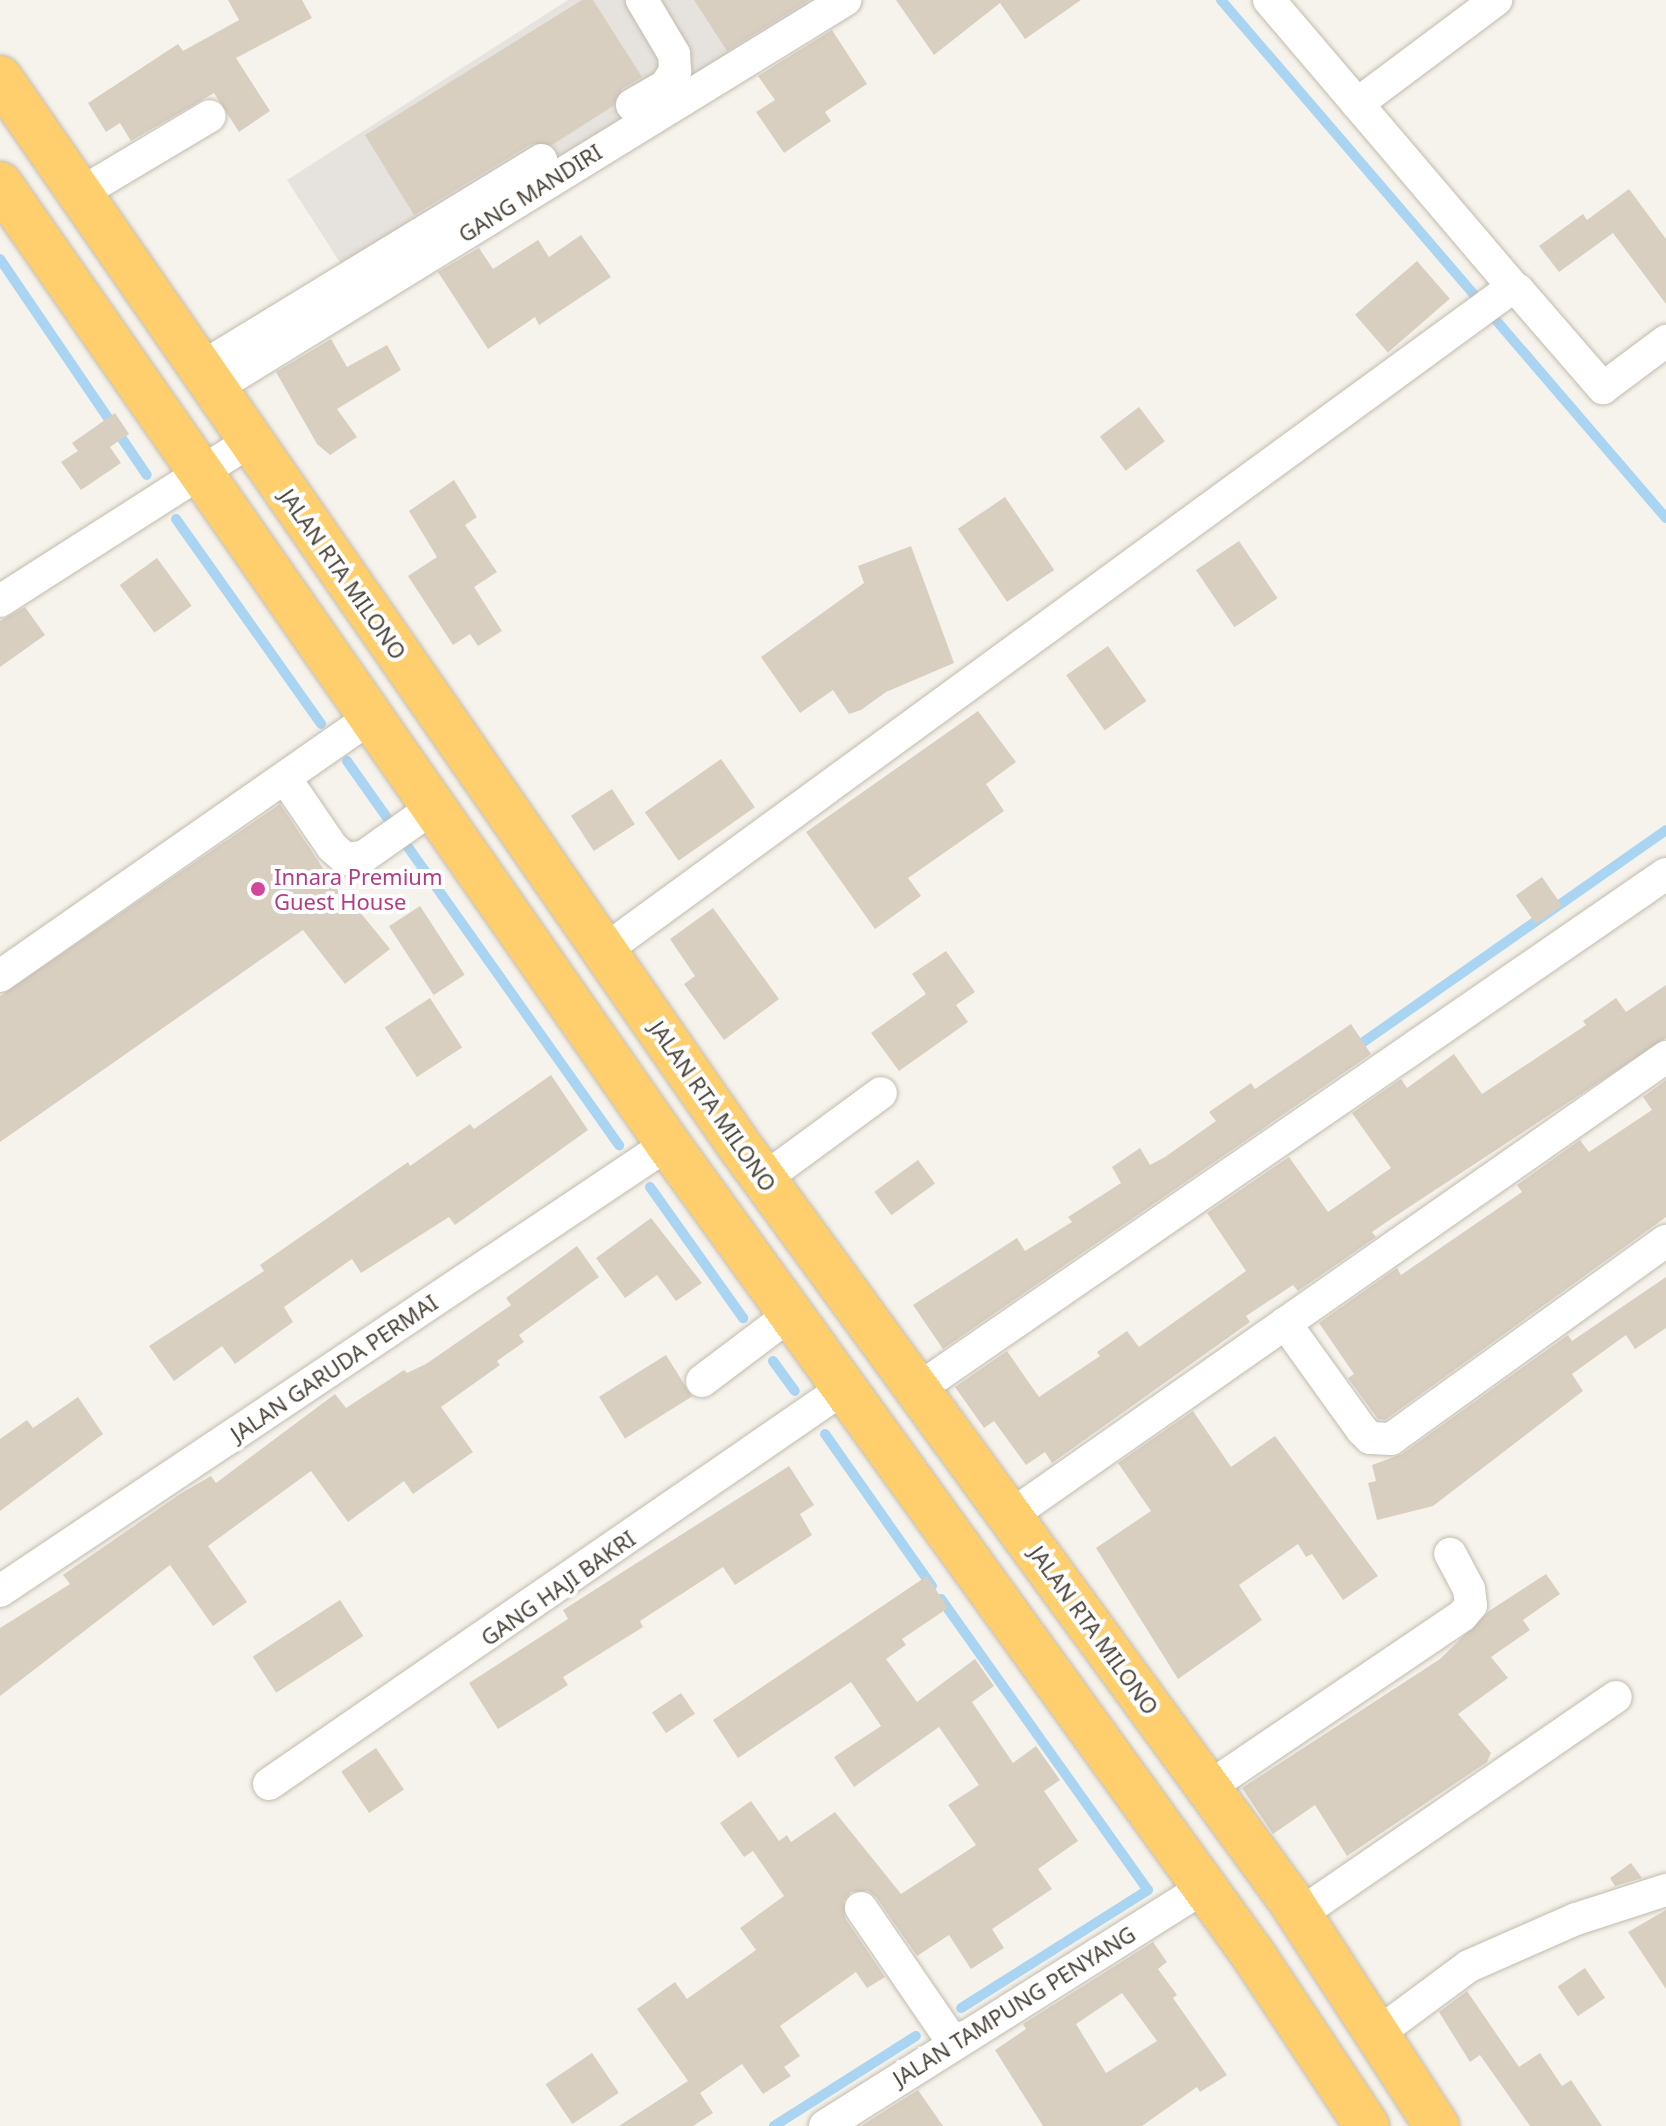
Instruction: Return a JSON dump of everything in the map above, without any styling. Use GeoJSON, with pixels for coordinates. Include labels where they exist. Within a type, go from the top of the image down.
{"type":"FeatureCollection","features":[{"type":"Feature","properties":{"kind":"highway","name":"JALAN RTA MILONO"},"geometry":{"type":"LineString","coordinates":[[0,78],[764,1179],[1300,1914],[1437,2126]]}},
{"type":"Feature","properties":{"kind":"highway"},"geometry":{"type":"LineString","coordinates":[[0,184],[668,1144],[1205,1887],[1367,2126]]}},
{"type":"Feature","properties":{"kind":"street"},"geometry":{"type":"LineString","coordinates":[[208,378],[666,85],[675,71],[674,54],[642,0]]}},
{"type":"Feature","properties":{"kind":"street","name":"GANG MANDIRI"},"geometry":{"type":"LineString","coordinates":[[208,378],[845,0]]}},
{"type":"Feature","properties":{"kind":"street"},"geometry":{"type":"LineString","coordinates":[[1269,0],[1357,104],[1495,302],[1603,388],[1666,341]]}},
{"type":"Feature","properties":{"kind":"street"},"geometry":{"type":"LineString","coordinates":[[1357,104],[1496,0]]}},
{"type":"Feature","properties":{"kind":"street"},"geometry":{"type":"LineString","coordinates":[[79,194],[210,116]]}},
{"type":"Feature","properties":{"kind":"street"},"geometry":{"type":"LineString","coordinates":[[605,950],[1495,302]]}},
{"type":"Feature","properties":{"kind":"street"},"geometry":{"type":"LineString","coordinates":[[0,601],[250,441]]}},
{"type":"Feature","properties":{"kind":"street"},"geometry":{"type":"LineString","coordinates":[[0,976],[371,717]]}},
{"type":"Feature","properties":{"kind":"street"},"geometry":{"type":"LineString","coordinates":[[285,778],[332,847],[346,859],[363,857],[434,807]]}},
{"type":"Feature","properties":{"kind":"street"},"geometry":{"type":"LineString","coordinates":[[918,1389],[1666,874]]}},
{"type":"Feature","properties":{"kind":"street"},"geometry":{"type":"LineString","coordinates":[[1010,1516],[1666,1057]]}},
{"type":"Feature","properties":{"kind":"street"},"geometry":{"type":"LineString","coordinates":[[764,1179],[881,1093]]}},
{"type":"Feature","properties":{"kind":"street","name":"JALAN GARUDA PERMAI"},"geometry":{"type":"LineString","coordinates":[[0,1591],[668,1144]]}},
{"type":"Feature","properties":{"kind":"street"},"geometry":{"type":"LineString","coordinates":[[1285,1323],[1362,1430],[1370,1438],[1391,1439],[1666,1241]]}},
{"type":"Feature","properties":{"kind":"street"},"geometry":{"type":"LineString","coordinates":[[702,1381],[791,1314]]}},
{"type":"Feature","properties":{"kind":"street","name":"GANG HAJI BAKRI"},"geometry":{"type":"LineString","coordinates":[[269,1784],[844,1388]]}},
{"type":"Feature","properties":{"kind":"street"},"geometry":{"type":"LineString","coordinates":[[1209,1787],[1462,1616],[1471,1605],[1469,1589],[1450,1554]]}},
{"type":"Feature","properties":{"kind":"street"},"geometry":{"type":"LineString","coordinates":[[1300,1914],[1616,1697]]}},
{"type":"Feature","properties":{"kind":"street","name":"JALAN TAMPUNG PENYANG"},"geometry":{"type":"LineString","coordinates":[[825,2126],[1205,1887]]}},
{"type":"Feature","properties":{"kind":"street"},"geometry":{"type":"LineString","coordinates":[[1377,2034],[1495,1953],[1576,1919],[1666,1890]]}},
{"type":"Feature","properties":{"kind":"street"},"geometry":{"type":"LineString","coordinates":[[861,1908],[954,2044]]}},
{"type":"Feature","properties":{"kind":"shaded area"},"geometry":{"type":"Polygon","coordinates":[[[568,0],[834,0],[241,362],[223,335],[341,264],[287,180],[568,0]]]}},
{"type":"Feature","properties":{"kind":"building"},"geometry":{"type":"Polygon","coordinates":[[[228,0],[302,0],[312,18],[236,58],[270,111],[239,132],[214,93],[131,141],[120,123],[106,132],[88,103],[178,44],[183,51],[239,20],[228,0]]]}},
{"type":"Feature","properties":{"kind":"building"},"geometry":{"type":"Polygon","coordinates":[[[582,0],[593,0],[642,77],[622,89],[613,106],[552,145],[531,144],[414,215],[365,135],[582,0]]]}},
{"type":"Feature","properties":{"kind":"building"},"geometry":{"type":"Polygon","coordinates":[[[694,0],[809,0],[727,51],[694,0]]]}},
{"type":"Feature","properties":{"kind":"building"},"geometry":{"type":"Polygon","coordinates":[[[896,0],[1081,0],[1025,39],[1000,3],[934,55],[896,0]]]}},
{"type":"Feature","properties":{"kind":"building"},"geometry":{"type":"Polygon","coordinates":[[[832,30],[867,84],[825,112],[831,121],[784,153],[756,112],[775,100],[758,76],[832,30]]]}},
{"type":"Feature","properties":{"kind":"building"},"geometry":{"type":"Polygon","coordinates":[[[1629,189],[1666,239],[1666,304],[1613,233],[1559,272],[1539,246],[1583,214],[1587,220],[1629,189]]]}},
{"type":"Feature","properties":{"kind":"building"},"geometry":{"type":"Polygon","coordinates":[[[581,235],[611,277],[539,325],[535,317],[488,349],[438,272],[479,248],[493,269],[538,240],[549,257],[581,235]]]}},
{"type":"Feature","properties":{"kind":"building"},"geometry":{"type":"Polygon","coordinates":[[[1417,261],[1450,299],[1388,353],[1355,315],[1417,261]]]}},
{"type":"Feature","properties":{"kind":"building"},"geometry":{"type":"Polygon","coordinates":[[[331,339],[347,367],[387,345],[401,370],[337,409],[357,437],[330,455],[317,444],[276,372],[331,339]]]}},
{"type":"Feature","properties":{"kind":"building"},"geometry":{"type":"Polygon","coordinates":[[[1139,407],[1165,441],[1126,471],[1100,436],[1139,407]]]}},
{"type":"Feature","properties":{"kind":"building"},"geometry":{"type":"Polygon","coordinates":[[[115,413],[129,434],[110,447],[121,463],[81,490],[61,462],[78,451],[72,443],[115,413]]]}},
{"type":"Feature","properties":{"kind":"building"},"geometry":{"type":"Polygon","coordinates":[[[454,480],[477,517],[465,525],[497,572],[474,587],[502,631],[478,646],[470,634],[453,645],[408,576],[437,557],[409,511],[454,480]]]}},
{"type":"Feature","properties":{"kind":"building"},"geometry":{"type":"Polygon","coordinates":[[[1005,497],[1054,570],[1007,602],[958,529],[1005,497]]]}},
{"type":"Feature","properties":{"kind":"building"},"geometry":{"type":"Polygon","coordinates":[[[1239,541],[1278,598],[1234,627],[1196,570],[1239,541]]]}},
{"type":"Feature","properties":{"kind":"building"},"geometry":{"type":"Polygon","coordinates":[[[911,546],[954,663],[886,692],[861,710],[849,714],[833,690],[800,713],[761,657],[864,583],[858,566],[911,546]]]}},
{"type":"Feature","properties":{"kind":"building"},"geometry":{"type":"Polygon","coordinates":[[[157,558],[192,606],[154,633],[120,585],[157,558]]]}},
{"type":"Feature","properties":{"kind":"building"},"geometry":{"type":"Polygon","coordinates":[[[25,607],[45,635],[0,667],[0,621],[25,607]]]}},
{"type":"Feature","properties":{"kind":"building"},"geometry":{"type":"Polygon","coordinates":[[[1108,646],[1146,701],[1105,730],[1066,675],[1108,646]]]}},
{"type":"Feature","properties":{"kind":"building"},"geometry":{"type":"Polygon","coordinates":[[[978,711],[1016,762],[986,784],[1004,811],[908,878],[921,896],[875,929],[806,832],[978,711]]]}},
{"type":"Feature","properties":{"kind":"building"},"geometry":{"type":"Polygon","coordinates":[[[721,759],[755,807],[679,861],[645,812],[721,759]]]}},
{"type":"Feature","properties":{"kind":"building"},"geometry":{"type":"Polygon","coordinates":[[[612,789],[635,824],[594,851],[571,816],[612,789]]]}},
{"type":"Feature","properties":{"kind":"building"},"geometry":{"type":"Polygon","coordinates":[[[280,804],[347,904],[351,901],[390,949],[345,984],[303,930],[0,1142],[0,996],[280,804]]]}},
{"type":"Feature","properties":{"kind":"building"},"geometry":{"type":"Polygon","coordinates":[[[1542,877],[1562,906],[1536,924],[1516,895],[1542,877]]]}},
{"type":"Feature","properties":{"kind":"building"},"geometry":{"type":"Polygon","coordinates":[[[420,906],[465,975],[434,995],[389,926],[420,906]]]}},
{"type":"Feature","properties":{"kind":"building"},"geometry":{"type":"Polygon","coordinates":[[[713,908],[779,999],[724,1040],[684,984],[695,976],[670,939],[713,908]]]}},
{"type":"Feature","properties":{"kind":"building"},"geometry":{"type":"Polygon","coordinates":[[[946,951],[975,992],[956,1005],[968,1022],[899,1071],[871,1033],[926,994],[912,974],[946,951]]]}},
{"type":"Feature","properties":{"kind":"building"},"geometry":{"type":"Polygon","coordinates":[[[1666,985],[1666,1038],[1372,1232],[1376,1237],[1298,1291],[1293,1285],[1246,1316],[1250,1322],[1052,1463],[1045,1452],[1026,1465],[994,1421],[984,1428],[955,1387],[1007,1351],[1039,1397],[1100,1356],[1097,1352],[1127,1331],[1139,1347],[1246,1271],[1207,1213],[1289,1157],[1328,1212],[1391,1168],[1352,1113],[1401,1079],[1407,1088],[1454,1054],[1482,1094],[1586,1025],[1583,1021],[1616,998],[1626,1012],[1666,985]]]}},
{"type":"Feature","properties":{"kind":"building"},"geometry":{"type":"Polygon","coordinates":[[[430,998],[462,1047],[417,1077],[385,1027],[430,998]]]}},
{"type":"Feature","properties":{"kind":"building"},"geometry":{"type":"Polygon","coordinates":[[[1351,1024],[1371,1054],[943,1349],[913,1305],[1017,1238],[1025,1251],[1072,1222],[1068,1217],[1121,1183],[1112,1167],[1140,1148],[1150,1165],[1165,1157],[1216,1121],[1209,1112],[1251,1083],[1255,1089],[1351,1024]]]}},
{"type":"Feature","properties":{"kind":"building"},"geometry":{"type":"Polygon","coordinates":[[[551,1075],[588,1130],[455,1225],[449,1217],[361,1273],[352,1259],[284,1307],[293,1322],[235,1364],[222,1346],[174,1381],[149,1346],[264,1271],[260,1265],[408,1162],[410,1166],[470,1124],[474,1129],[551,1075]]]}},
{"type":"Feature","properties":{"kind":"building"},"geometry":{"type":"Polygon","coordinates":[[[1666,1080],[1666,1217],[1385,1420],[1378,1419],[1348,1378],[1354,1374],[1319,1323],[1397,1268],[1401,1275],[1522,1192],[1517,1185],[1580,1140],[1589,1152],[1652,1110],[1643,1097],[1666,1080]]]}},
{"type":"Feature","properties":{"kind":"building"},"geometry":{"type":"Polygon","coordinates":[[[918,1160],[935,1183],[891,1215],[874,1192],[918,1160]]]}},
{"type":"Feature","properties":{"kind":"building"},"geometry":{"type":"Polygon","coordinates":[[[651,1218],[702,1283],[676,1301],[657,1275],[625,1298],[596,1258],[651,1218]]]}},
{"type":"Feature","properties":{"kind":"building"},"geometry":{"type":"Polygon","coordinates":[[[577,1246],[599,1277],[519,1335],[524,1342],[497,1361],[500,1365],[441,1407],[473,1452],[413,1494],[404,1481],[348,1522],[311,1471],[208,1546],[247,1602],[213,1626],[170,1565],[0,1696],[0,1628],[70,1584],[63,1575],[180,1494],[211,1476],[216,1483],[335,1394],[346,1408],[404,1370],[407,1373],[426,1364],[511,1305],[506,1298],[577,1246]]]}},
{"type":"Feature","properties":{"kind":"building"},"geometry":{"type":"Polygon","coordinates":[[[1666,1277],[1666,1328],[1635,1349],[1626,1335],[1572,1374],[1583,1391],[1433,1506],[1377,1520],[1368,1483],[1376,1481],[1372,1465],[1402,1454],[1568,1335],[1572,1341],[1666,1277]]]}},
{"type":"Feature","properties":{"kind":"building"},"geometry":{"type":"Polygon","coordinates":[[[666,1355],[692,1397],[625,1438],[599,1397],[666,1355]]]}},
{"type":"Feature","properties":{"kind":"building"},"geometry":{"type":"Polygon","coordinates":[[[78,1397],[103,1434],[0,1511],[0,1439],[27,1420],[33,1428],[78,1397]]]}},
{"type":"Feature","properties":{"kind":"building"},"geometry":{"type":"Polygon","coordinates":[[[1193,1411],[1231,1467],[1275,1436],[1378,1576],[1343,1600],[1312,1554],[1306,1557],[1298,1544],[1239,1585],[1262,1620],[1178,1679],[1096,1548],[1151,1511],[1118,1463],[1193,1411]]]}},
{"type":"Feature","properties":{"kind":"building"},"geometry":{"type":"Polygon","coordinates":[[[789,1466],[814,1505],[800,1514],[812,1535],[735,1585],[723,1567],[640,1621],[643,1627],[563,1677],[568,1685],[498,1729],[469,1683],[568,1619],[563,1610],[789,1466]]]}},
{"type":"Feature","properties":{"kind":"building"},"geometry":{"type":"Polygon","coordinates":[[[1546,1574],[1560,1594],[1523,1620],[1530,1630],[1491,1657],[1508,1678],[1458,1714],[1491,1753],[1487,1762],[1347,1856],[1315,1805],[1273,1834],[1242,1788],[1440,1659],[1489,1611],[1546,1574]]]}},
{"type":"Feature","properties":{"kind":"building"},"geometry":{"type":"Polygon","coordinates":[[[927,1576],[948,1608],[902,1639],[906,1645],[886,1659],[917,1702],[975,1659],[994,1686],[972,1702],[1013,1763],[1036,1746],[1060,1780],[1044,1791],[1078,1841],[1038,1869],[1052,1889],[992,1929],[1004,1948],[971,1969],[949,1935],[917,1956],[876,1897],[868,1891],[851,1892],[844,1901],[845,1918],[885,1977],[867,1988],[856,1972],[780,2026],[800,2056],[784,2067],[791,2076],[763,2094],[742,2064],[700,2093],[713,2113],[693,2126],[619,2126],[688,2081],[637,2009],[675,1982],[687,1999],[756,1950],[740,1928],[784,1896],[753,1851],[744,1857],[720,1823],[751,1801],[779,1841],[787,1835],[791,1842],[835,1812],[901,1894],[976,1845],[948,1805],[979,1785],[939,1727],[854,1787],[834,1757],[881,1726],[851,1682],[738,1758],[713,1720],[927,1576]]]}},
{"type":"Feature","properties":{"kind":"building"},"geometry":{"type":"Polygon","coordinates":[[[340,1600],[363,1636],[276,1693],[253,1657],[340,1600]]]}},
{"type":"Feature","properties":{"kind":"building"},"geometry":{"type":"Polygon","coordinates":[[[681,1693],[695,1714],[666,1733],[652,1713],[681,1693]]]}},
{"type":"Feature","properties":{"kind":"building"},"geometry":{"type":"Polygon","coordinates":[[[376,1748],[404,1789],[369,1813],[341,1771],[376,1748]]]}},
{"type":"Feature","properties":{"kind":"building"},"geometry":{"type":"Polygon","coordinates":[[[1631,1863],[1642,1878],[1615,1886],[1610,1878],[1631,1863]]]}},
{"type":"Feature","properties":{"kind":"building"},"geometry":{"type":"Polygon","coordinates":[[[1666,1910],[1666,1989],[1628,1932],[1666,1910]]]}},
{"type":"Feature","properties":{"kind":"building"},"geometry":{"type":"Polygon","coordinates":[[[1153,1942],[1167,1962],[1158,1969],[1177,1995],[1173,1998],[1227,2075],[1200,2092],[1197,2087],[1142,2126],[1043,2126],[995,2050],[1026,2029],[1023,2024],[1153,1942]],[[1122,1993],[1076,2024],[1106,2073],[1157,2041],[1122,1993]]]}},
{"type":"Feature","properties":{"kind":"building"},"geometry":{"type":"Polygon","coordinates":[[[1585,1968],[1605,1998],[1578,2016],[1558,1986],[1585,1968]]]}},
{"type":"Feature","properties":{"kind":"building"},"geometry":{"type":"Polygon","coordinates":[[[1467,1991],[1519,2067],[1540,2053],[1562,2086],[1571,2080],[1602,2126],[1530,2126],[1480,2055],[1470,2062],[1439,2012],[1467,1991]]]}},
{"type":"Feature","properties":{"kind":"building"},"geometry":{"type":"Polygon","coordinates":[[[592,2053],[619,2093],[572,2124],[546,2084],[592,2053]]]}},
{"type":"Feature","properties":{"kind":"building"},"geometry":{"type":"Polygon","coordinates":[[[918,2090],[943,2126],[861,2126],[918,2090]]]}},
{"type":"Feature","properties":{"kind":"waterway"},"geometry":{"type":"LineString","coordinates":[[1221,0],[1666,518]]}},
{"type":"Feature","properties":{"kind":"waterway"},"geometry":{"type":"LineString","coordinates":[[0,259],[147,475]]}},
{"type":"Feature","properties":{"kind":"waterway"},"geometry":{"type":"LineString","coordinates":[[176,519],[321,724]]}},
{"type":"Feature","properties":{"kind":"waterway"},"geometry":{"type":"LineString","coordinates":[[347,761],[619,1145]]}},
{"type":"Feature","properties":{"kind":"waterway"},"geometry":{"type":"LineString","coordinates":[[1352,1050],[1666,830]]}},
{"type":"Feature","properties":{"kind":"waterway"},"geometry":{"type":"LineString","coordinates":[[650,1187],[743,1318]]}},
{"type":"Feature","properties":{"kind":"waterway"},"geometry":{"type":"LineString","coordinates":[[773,1361],[795,1391]]}},
{"type":"Feature","properties":{"kind":"waterway"},"geometry":{"type":"LineString","coordinates":[[825,1434],[932,1586]]}},
{"type":"Feature","properties":{"kind":"waterway"},"geometry":{"type":"LineString","coordinates":[[941,1599],[1148,1890],[961,2008]]}},
{"type":"Feature","properties":{"kind":"waterway"},"geometry":{"type":"LineString","coordinates":[[774,2126],[916,2036]]}},
{"type":"Feature","properties":{"kind":"place","name":"Innara Premium Guest House"},"geometry":{"type":"Point","coordinates":[258,889]}}]}
